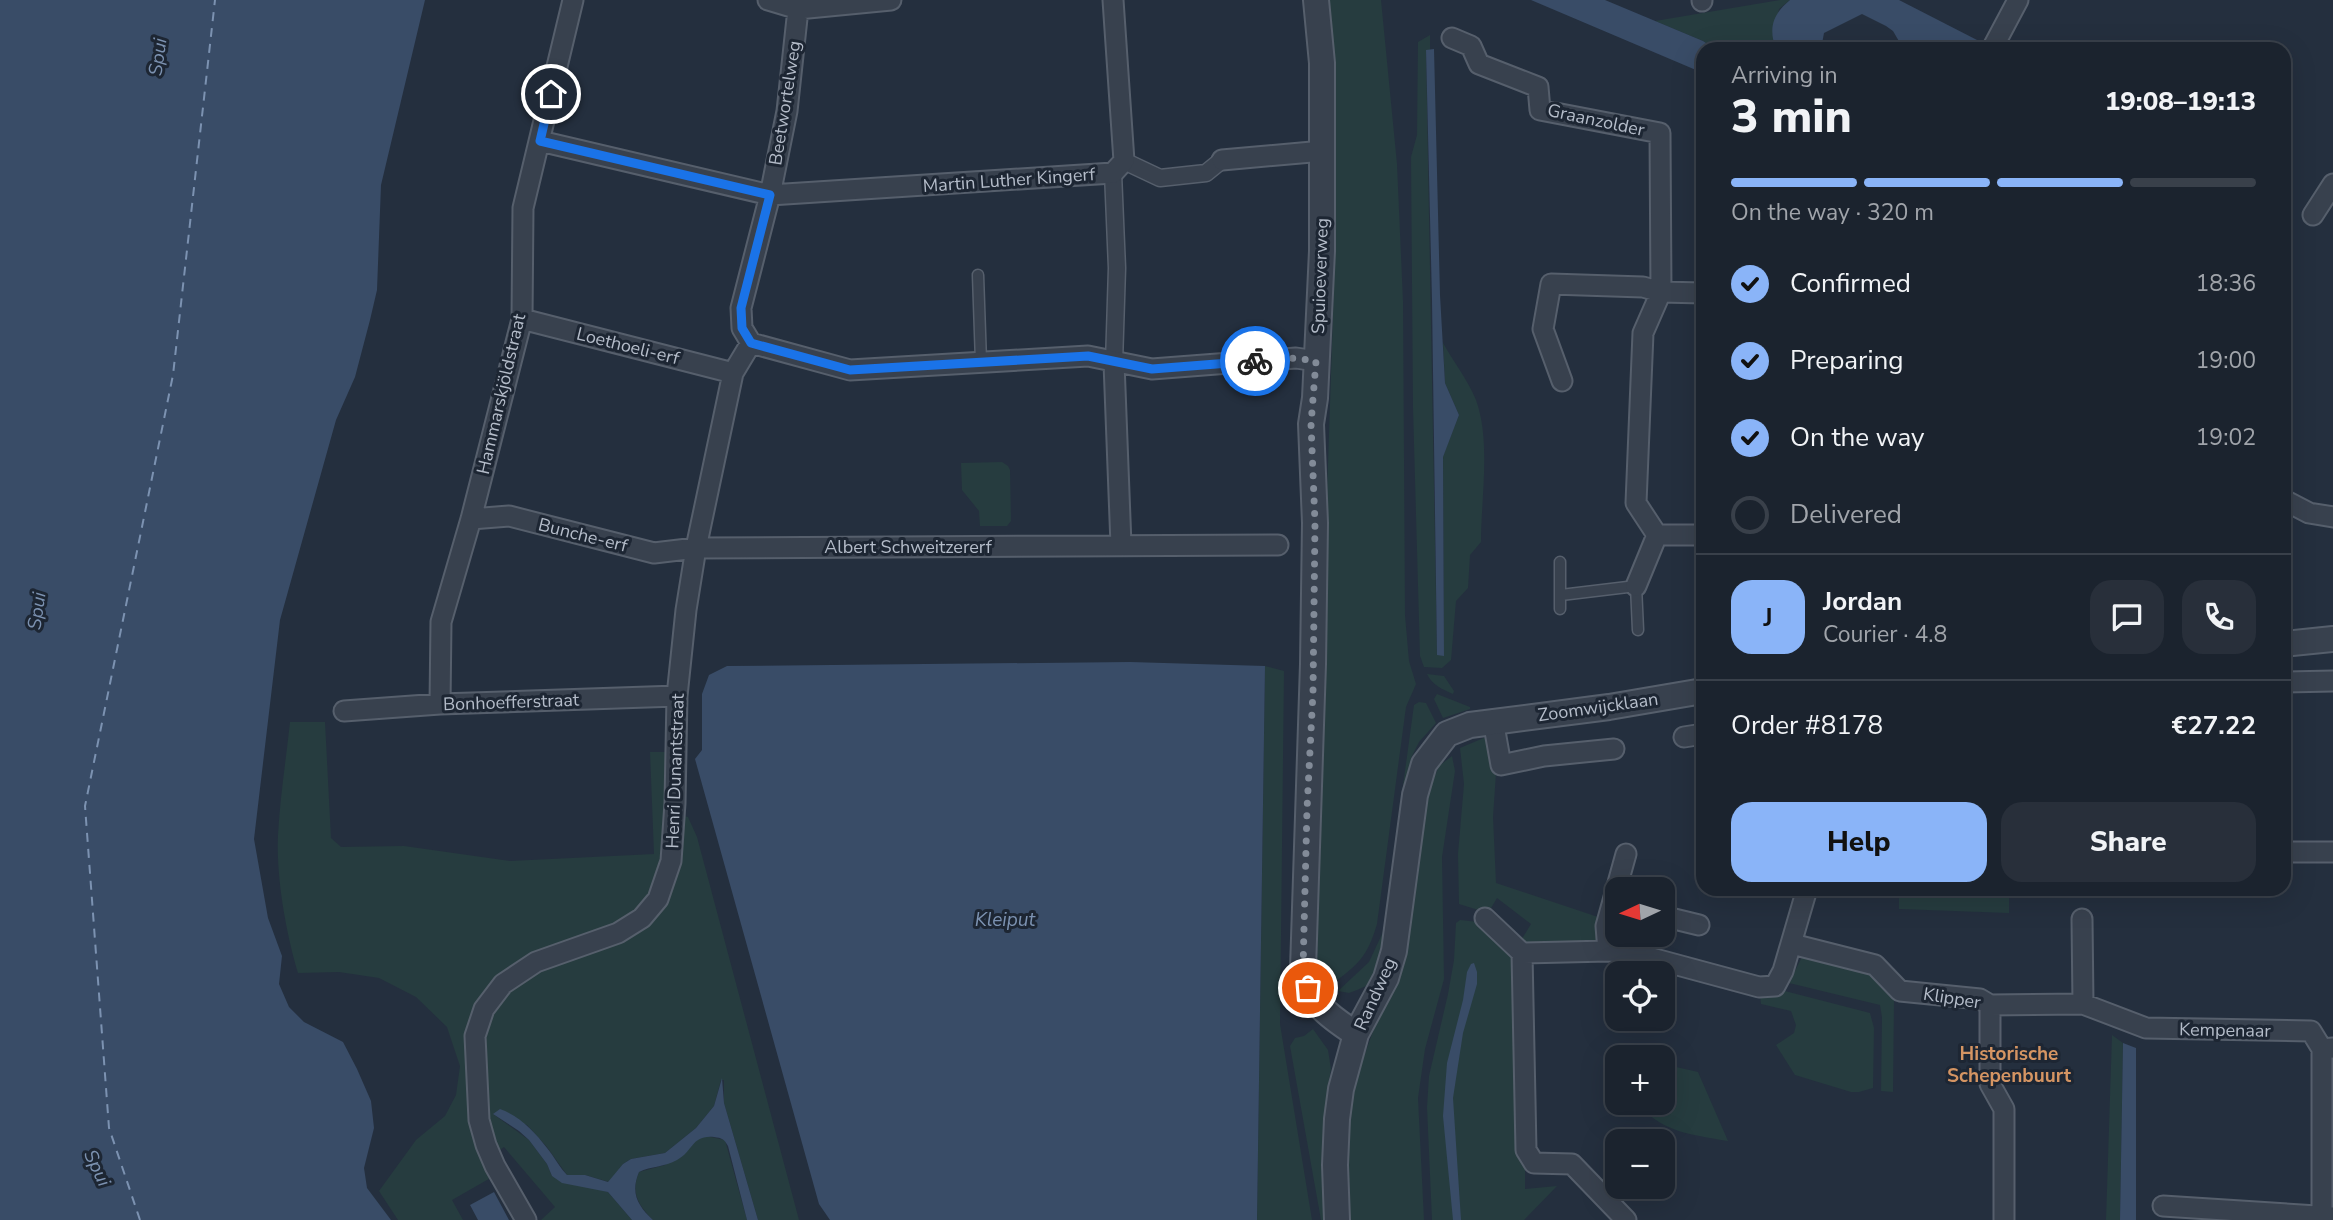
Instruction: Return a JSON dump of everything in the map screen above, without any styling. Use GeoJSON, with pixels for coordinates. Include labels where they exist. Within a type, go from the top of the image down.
{"type":"FeatureCollection","features":[{"type":"Feature","properties":{"kind":"street","name":"Hammarskjöldstraat"},"geometry":{"type":"LineString","coordinates":[[440,705],[441,622],[471,519],[522,319],[523,208],[573,0]]}},
{"type":"Feature","properties":{"kind":"street"},"geometry":{"type":"LineString","coordinates":[[768,0],[797,5],[891,0]]}},
{"type":"Feature","properties":{"kind":"street"},"geometry":{"type":"LineString","coordinates":[[1113,0],[1119,167],[1115,363],[1121,545]]}},
{"type":"Feature","properties":{"kind":"street","name":"Spuioeverweg"},"geometry":{"type":"LineString","coordinates":[[1316,0],[1322,64],[1322,251],[1311,424],[1315,523],[1313,692],[1303,969],[1308,988],[1321,1008],[1356,1034]]}},
{"type":"Feature","properties":{"kind":"street"},"geometry":{"type":"LineString","coordinates":[[1996,42],[2018,0]]}},
{"type":"Feature","properties":{"kind":"street","name":"Beetwortelweg"},"geometry":{"type":"LineString","coordinates":[[751,343],[742,328],[741,308],[770,195],[787,111],[797,5]]}},
{"type":"Feature","properties":{"kind":"street","name":"Graanzolder"},"geometry":{"type":"LineString","coordinates":[[1452,38],[1471,46],[1479,64],[1538,87],[1539,110],[1660,133],[1661,292],[1643,333],[1636,503],[1657,535]]}},
{"type":"Feature","properties":{"kind":"street","name":"Martin Luther Kingerf"},"geometry":{"type":"LineString","coordinates":[[540,141],[770,195],[1119,167]]}},
{"type":"Feature","properties":{"kind":"street"},"geometry":{"type":"LineString","coordinates":[[1119,167],[1160,178],[1206,173],[1222,159],[1323,152]]}},
{"type":"Feature","properties":{"kind":"street"},"geometry":{"type":"LineString","coordinates":[[2313,215],[2333,184]]}},
{"type":"Feature","properties":{"kind":"street"},"geometry":{"type":"LineString","coordinates":[[1562,381],[1543,330],[1551,284],[1643,287],[1661,292],[1696,293]]}},
{"type":"Feature","properties":{"kind":"street","name":"Loethoeli-erf"},"geometry":{"type":"LineString","coordinates":[[522,319],[733,373]]}},
{"type":"Feature","properties":{"kind":"street"},"geometry":{"type":"LineString","coordinates":[[751,343],[850,370],[1088,356],[1152,369],[1296,358],[1316,361]]}},
{"type":"Feature","properties":{"kind":"street","name":"Henri Dunantstraat"},"geometry":{"type":"LineString","coordinates":[[526,1220],[495,1166],[479,1120],[475,1036],[484,1009],[503,984],[536,962],[618,933],[642,918],[657,899],[671,861],[677,696],[696,548],[733,373],[751,343]]}},
{"type":"Feature","properties":{"kind":"street"},"geometry":{"type":"LineString","coordinates":[[2291,504],[2309,513],[2333,516]]}},
{"type":"Feature","properties":{"kind":"street","name":"Bunche-erf"},"geometry":{"type":"LineString","coordinates":[[471,519],[509,516],[654,553],[696,548]]}},
{"type":"Feature","properties":{"kind":"street"},"geometry":{"type":"LineString","coordinates":[[1636,586],[1657,535],[1696,535]]}},
{"type":"Feature","properties":{"kind":"street","name":"Albert Schweitzererf"},"geometry":{"type":"LineString","coordinates":[[696,548],[1278,545]]}},
{"type":"Feature","properties":{"kind":"street"},"geometry":{"type":"LineString","coordinates":[[2291,642],[2333,639]]}},
{"type":"Feature","properties":{"kind":"street"},"geometry":{"type":"LineString","coordinates":[[2291,682],[2333,681]]}},
{"type":"Feature","properties":{"kind":"street","name":"Zoomwijcklaan"},"geometry":{"type":"LineString","coordinates":[[1447,734],[1493,720],[1570,713],[1696,692]]}},
{"type":"Feature","properties":{"kind":"street","name":"Bonhoefferstraat"},"geometry":{"type":"LineString","coordinates":[[344,711],[677,696]]}},
{"type":"Feature","properties":{"kind":"street"},"geometry":{"type":"LineString","coordinates":[[1493,720],[1501,765],[1544,756],[1614,749]]}},
{"type":"Feature","properties":{"kind":"street","name":"Randweg"},"geometry":{"type":"LineString","coordinates":[[1337,1220],[1335,1165],[1341,1089],[1356,1034],[1386,978],[1394,951],[1415,795],[1424,764],[1447,734]]}},
{"type":"Feature","properties":{"kind":"street"},"geometry":{"type":"LineString","coordinates":[[2291,852],[2333,852]]}},
{"type":"Feature","properties":{"kind":"street"},"geometry":{"type":"LineString","coordinates":[[1621,877],[1626,854]]}},
{"type":"Feature","properties":{"kind":"street"},"geometry":{"type":"LineString","coordinates":[[1522,953],[1633,953],[1759,987],[1775,986],[1783,971],[1805,896]]}},
{"type":"Feature","properties":{"kind":"street"},"geometry":{"type":"LineString","coordinates":[[1486,918],[1522,953],[1526,1150],[1534,1163],[1572,1164],[1626,1220]]}},
{"type":"Feature","properties":{"kind":"street"},"geometry":{"type":"LineString","coordinates":[[1675,919],[1699,925]]}},
{"type":"Feature","properties":{"kind":"street"},"geometry":{"type":"LineString","coordinates":[[1990,1005],[2083,1004],[2082,919]]}},
{"type":"Feature","properties":{"kind":"street","name":"Klipper"},"geometry":{"type":"LineString","coordinates":[[1792,944],[1875,965],[1900,991],[1980,999],[1990,1005],[1990,1084],[2004,1109],[2004,1220]]}},
{"type":"Feature","properties":{"kind":"street"},"geometry":{"type":"LineString","coordinates":[[1608,947],[1608,951]]}},
{"type":"Feature","properties":{"kind":"street","name":"Kempenaar"},"geometry":{"type":"LineString","coordinates":[[2083,1004],[2146,1028],[2311,1031],[2327,1049]]}},
{"type":"Feature","properties":{"kind":"street"},"geometry":{"type":"LineString","coordinates":[[2163,1206],[2328,1217],[2327,1049]]}},
{"type":"Feature","properties":{"kind":"lane"},"geometry":{"type":"LineString","coordinates":[[978,275],[981,362]]}},
{"type":"Feature","properties":{"kind":"lane"},"geometry":{"type":"LineString","coordinates":[[1560,562],[1560,609]]}},
{"type":"Feature","properties":{"kind":"lane"},"geometry":{"type":"LineString","coordinates":[[1561,595],[1636,586],[1638,630]]}},
{"type":"Feature","properties":{"kind":"green space"},"geometry":{"type":"Polygon","coordinates":[[[1327,0],[1381,0],[1397,164],[1403,301],[1405,615],[1409,661],[1416,684],[1406,707],[1377,924],[1365,953],[1331,985],[1321,977],[1317,967],[1325,553],[1334,285],[1327,0]]]}},
{"type":"Feature","properties":{"kind":"green space"},"geometry":{"type":"Polygon","coordinates":[[[1790,0],[1779,9],[1774,42],[1704,42],[1655,21],[1790,0]]]}},
{"type":"Feature","properties":{"kind":"green space"},"geometry":{"type":"Polygon","coordinates":[[[1430,35],[1430,50],[1426,50],[1437,655],[1444,655],[1443,456],[1459,415],[1445,383],[1443,343],[1476,400],[1481,416],[1484,451],[1481,542],[1470,555],[1468,588],[1456,601],[1451,660],[1442,668],[1424,667],[1420,656],[1413,408],[1411,157],[1417,135],[1418,42],[1430,35]]]}},
{"type":"Feature","properties":{"kind":"green space"},"geometry":{"type":"Polygon","coordinates":[[[1002,462],[1010,470],[1011,521],[1007,526],[980,526],[979,511],[962,490],[961,463],[1002,462]]]}},
{"type":"Feature","properties":{"kind":"green space"},"geometry":{"type":"Polygon","coordinates":[[[1265,666],[1284,671],[1280,1024],[1312,1220],[1257,1220],[1265,666]]]}},
{"type":"Feature","properties":{"kind":"green space"},"geometry":{"type":"Polygon","coordinates":[[[1427,674],[1444,676],[1454,691],[1453,694],[1435,684],[1427,674]]]}},
{"type":"Feature","properties":{"kind":"green space"},"geometry":{"type":"Polygon","coordinates":[[[1437,694],[1470,709],[1443,718],[1434,699],[1437,694]]]}},
{"type":"Feature","properties":{"kind":"green space"},"geometry":{"type":"Polygon","coordinates":[[[1419,702],[1426,703],[1436,723],[1419,742],[1411,758],[1387,932],[1375,974],[1366,986],[1349,993],[1338,991],[1369,962],[1383,932],[1414,705],[1419,702]]]}},
{"type":"Feature","properties":{"kind":"green space"},"geometry":{"type":"Polygon","coordinates":[[[290,722],[325,722],[331,838],[341,847],[404,846],[510,861],[654,854],[650,752],[668,752],[669,835],[656,889],[624,923],[554,949],[472,1021],[494,1176],[452,1200],[463,1220],[398,1220],[379,1191],[416,1140],[445,1116],[456,1095],[460,1066],[447,1027],[416,997],[379,978],[339,972],[298,973],[283,905],[278,851],[290,722]]]}},
{"type":"Feature","properties":{"kind":"green space"},"geometry":{"type":"Polygon","coordinates":[[[1486,737],[1496,773],[1493,817],[1496,883],[1605,919],[1600,945],[1526,947],[1520,942],[1531,924],[1497,898],[1488,913],[1459,904],[1458,854],[1464,784],[1460,748],[1486,737]]]}},
{"type":"Feature","properties":{"kind":"green space"},"geometry":{"type":"Polygon","coordinates":[[[1452,756],[1455,771],[1442,857],[1444,979],[1425,1049],[1418,1098],[1424,1220],[1347,1220],[1345,1165],[1354,1084],[1402,951],[1424,803],[1439,766],[1452,756]]]}},
{"type":"Feature","properties":{"kind":"green space"},"geometry":{"type":"Polygon","coordinates":[[[688,817],[697,837],[799,1220],[758,1220],[724,1103],[724,1080],[721,1080],[714,1106],[696,1128],[665,1153],[631,1159],[623,1164],[609,1182],[585,1175],[567,1175],[527,1125],[493,1114],[529,1140],[547,1164],[552,1176],[608,1192],[632,1220],[541,1220],[555,1207],[504,1147],[495,1153],[490,1143],[481,1070],[487,1014],[522,977],[642,925],[680,818],[688,817]]]}},
{"type":"Feature","properties":{"kind":"green space"},"geometry":{"type":"Polygon","coordinates":[[[1899,896],[2009,896],[2009,913],[1899,909],[1899,896]]]}},
{"type":"Feature","properties":{"kind":"green space"},"geometry":{"type":"Polygon","coordinates":[[[1460,920],[1479,922],[1511,950],[1515,1076],[1525,1163],[1525,1189],[1557,1186],[1524,1220],[1432,1220],[1427,1107],[1429,1076],[1454,960],[1456,923],[1460,920]]]}},
{"type":"Feature","properties":{"kind":"green space"},"geometry":{"type":"Polygon","coordinates":[[[1803,955],[1874,974],[1888,989],[1894,1000],[1893,1092],[1881,1091],[1880,1005],[1789,983],[1803,955]]]}},
{"type":"Feature","properties":{"kind":"green space"},"geometry":{"type":"Polygon","coordinates":[[[1781,990],[1870,1013],[1874,1028],[1873,1088],[1851,1092],[1795,1075],[1776,1045],[1794,1033],[1796,1025],[1791,1011],[1761,1004],[1760,994],[1781,990]]]}},
{"type":"Feature","properties":{"kind":"green space"},"geometry":{"type":"Polygon","coordinates":[[[1313,1029],[1328,1050],[1331,1069],[1326,1100],[1325,1220],[1321,1220],[1290,1046],[1295,1038],[1304,1036],[1313,1029]]]}},
{"type":"Feature","properties":{"kind":"green space"},"geometry":{"type":"Polygon","coordinates":[[[2112,1035],[2123,1043],[2120,1220],[2106,1220],[2112,1035]]]}},
{"type":"Feature","properties":{"kind":"green space"},"geometry":{"type":"Polygon","coordinates":[[[1675,1067],[1698,1072],[1728,1141],[1678,1131],[1649,1115],[1675,1115],[1675,1067]]]}},
{"type":"Feature","properties":{"kind":"green space"},"geometry":{"type":"Polygon","coordinates":[[[706,1136],[725,1140],[747,1220],[653,1220],[637,1199],[635,1186],[639,1172],[665,1165],[699,1138],[706,1136]]]}},
{"type":"Feature","properties":{"kind":"water","name":"Spui"},"geometry":{"type":"Polygon","coordinates":[[[0,0],[425,0],[381,185],[377,290],[370,320],[355,377],[336,420],[280,620],[254,839],[268,918],[282,956],[279,984],[289,1007],[304,1022],[343,1042],[357,1069],[371,1101],[374,1128],[364,1168],[367,1188],[391,1220],[0,1220],[0,0]]]}},
{"type":"Feature","properties":{"kind":"water"},"geometry":{"type":"Polygon","coordinates":[[[1531,0],[1605,0],[1703,41],[1696,42],[1696,70],[1531,0]]]}},
{"type":"Feature","properties":{"kind":"water"},"geometry":{"type":"Polygon","coordinates":[[[1790,0],[1899,0],[1979,41],[1899,42],[1893,31],[1862,14],[1824,33],[1822,42],[1774,42],[1772,28],[1780,11],[1790,0]]]}},
{"type":"Feature","properties":{"kind":"water"},"geometry":{"type":"Polygon","coordinates":[[[1434,49],[1440,295],[1445,383],[1459,415],[1443,457],[1444,656],[1437,655],[1426,50],[1434,49]]]}},
{"type":"Feature","properties":{"kind":"water","name":"Kleiput"},"geometry":{"type":"Polygon","coordinates":[[[1130,662],[1265,666],[1257,1220],[830,1220],[819,1204],[695,759],[702,750],[702,694],[709,675],[727,666],[1130,662]]]}},
{"type":"Feature","properties":{"kind":"water"},"geometry":{"type":"Polygon","coordinates":[[[1474,963],[1477,984],[1463,1033],[1453,1098],[1461,1220],[1453,1220],[1443,1116],[1447,1063],[1463,1000],[1467,972],[1474,963]]]}},
{"type":"Feature","properties":{"kind":"water"},"geometry":{"type":"Polygon","coordinates":[[[2123,1043],[2136,1048],[2136,1220],[2120,1220],[2123,1043]]]}},
{"type":"Feature","properties":{"kind":"water"},"geometry":{"type":"Polygon","coordinates":[[[722,1078],[724,1103],[758,1220],[747,1220],[728,1146],[721,1138],[701,1138],[677,1160],[639,1172],[635,1186],[637,1199],[653,1220],[632,1220],[608,1192],[562,1183],[552,1176],[547,1164],[529,1140],[493,1114],[500,1109],[526,1125],[567,1175],[585,1175],[608,1182],[623,1164],[631,1159],[665,1153],[696,1128],[714,1106],[722,1078]]]}},
{"type":"Feature","properties":{"kind":"water"},"geometry":{"type":"Polygon","coordinates":[[[494,1192],[509,1220],[478,1220],[470,1205],[494,1192]]]}},
{"type":"Feature","properties":{"kind":"ferry route"},"geometry":{"type":"LineString","coordinates":[[140,1220],[109,1128],[85,806],[173,375],[215,0]]}},
{"type":"Feature","properties":{"kind":"way so far"},"geometry":{"type":"LineString","coordinates":[[1255,361],[1296,358],[1316,361],[1311,424],[1315,523],[1313,692],[1303,969],[1308,988]]}},
{"type":"Feature","properties":{"kind":"district","name":"Historische Schepenbuurt"},"geometry":{"type":"Point","coordinates":[2009,1065]}},
{"type":"Feature","properties":{"kind":"route"},"geometry":{"type":"LineString","coordinates":[[551,94],[540,141],[770,195],[741,308],[742,328],[751,343],[850,370],[1088,356],[1152,369],[1255,361]]}}]}
